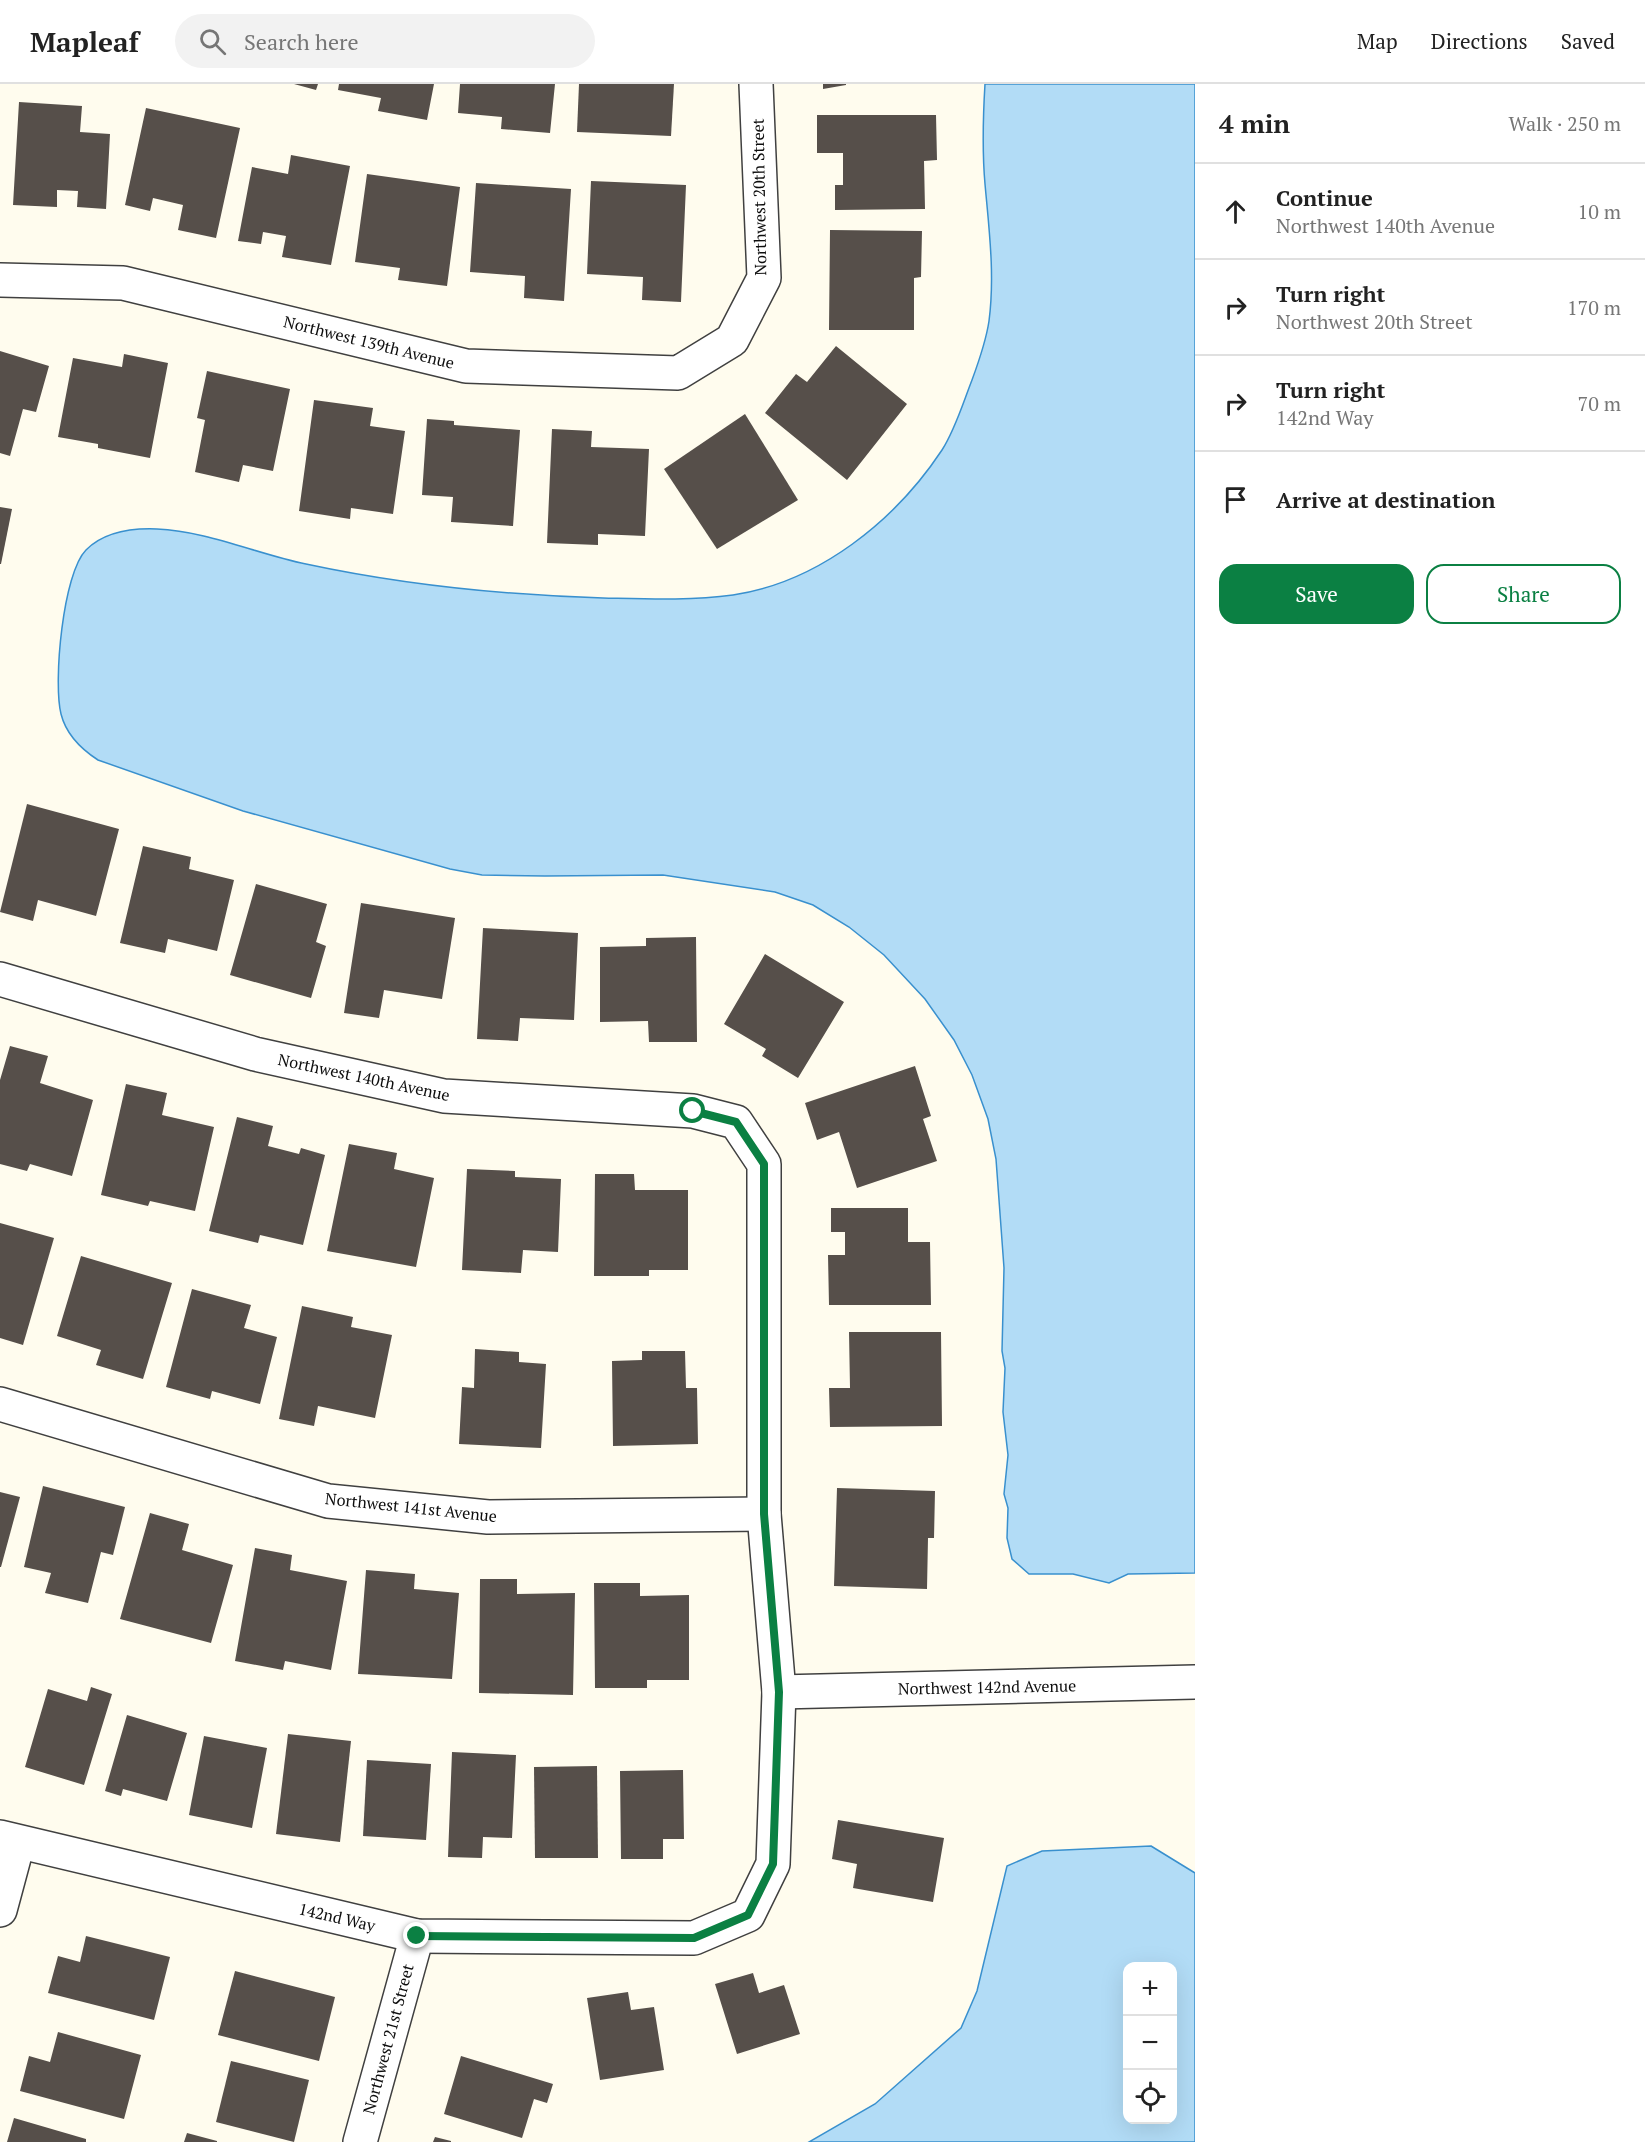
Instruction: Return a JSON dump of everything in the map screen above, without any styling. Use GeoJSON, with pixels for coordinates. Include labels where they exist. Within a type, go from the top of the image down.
{"type":"FeatureCollection","features":[{"type":"Feature","properties":{"kind":"street","name":"Northwest 20th Street"},"geometry":{"type":"LineString","coordinates":[[732,340],[764,278],[756,84]]}},
{"type":"Feature","properties":{"kind":"street","name":"Northwest 139th Avenue"},"geometry":{"type":"LineString","coordinates":[[0,280],[123,283],[466,366],[678,373],[732,340]]}},
{"type":"Feature","properties":{"kind":"street","name":"Northwest 140th Avenue"},"geometry":{"type":"LineString","coordinates":[[0,979],[255,1054],[444,1096],[693,1111],[736,1122],[764,1164],[764,1514]]}},
{"type":"Feature","properties":{"kind":"street","name":"Northwest 141st Avenue"},"geometry":{"type":"LineString","coordinates":[[0,1404],[328,1501],[489,1517],[764,1514]]}},
{"type":"Feature","properties":{"kind":"street"},"geometry":{"type":"LineString","coordinates":[[764,1514],[779,1692]]}},
{"type":"Feature","properties":{"kind":"street","name":"Northwest 142nd Avenue"},"geometry":{"type":"LineString","coordinates":[[779,1692],[1195,1682]]}},
{"type":"Feature","properties":{"kind":"street","name":"142nd Way"},"geometry":{"type":"LineString","coordinates":[[9,1840],[417,1936],[694,1938],[748,1915],[773,1864],[779,1692]]}},
{"type":"Feature","properties":{"kind":"street"},"geometry":{"type":"LineString","coordinates":[[0,1910],[9,1840]]}},
{"type":"Feature","properties":{"kind":"street","name":"Northwest 21st Street"},"geometry":{"type":"LineString","coordinates":[[360,2142],[417,1936]]}},
{"type":"Feature","properties":{"kind":"water"},"geometry":{"type":"Polygon","coordinates":[[[985,84],[1195,84],[1195,1573],[1128,1574],[1109,1583],[1073,1574],[1029,1574],[1012,1559],[1007,1538],[1008,1508],[1004,1494],[1008,1455],[1003,1412],[1004,1268],[996,1159],[988,1119],[972,1075],[954,1040],[925,999],[884,955],[849,927],[813,905],[775,892],[663,875],[482,875],[450,869],[243,811],[98,760],[80,746],[70,734],[63,721],[59,699],[59,654],[62,629],[71,581],[78,562],[93,544],[110,535],[128,530],[157,529],[194,534],[288,560],[380,578],[454,588],[566,597],[684,599],[733,595],[765,588],[795,577],[825,562],[878,524],[923,476],[951,434],[977,366],[991,304],[991,252],[983,159],[985,84]]]}},
{"type":"Feature","properties":{"kind":"water"},"geometry":{"type":"Polygon","coordinates":[[[1151,1846],[1195,1873],[1195,2142],[809,2142],[875,2104],[961,2028],[977,1991],[1007,1866],[1042,1851],[1151,1846]]]}},
{"type":"Feature","properties":{"kind":"building"},"geometry":{"type":"Polygon","coordinates":[[[294,84],[318,84],[316,90],[294,84]]]}},
{"type":"Feature","properties":{"kind":"building"},"geometry":{"type":"Polygon","coordinates":[[[339,84],[434,84],[427,120],[378,111],[381,98],[338,90],[339,84]]]}},
{"type":"Feature","properties":{"kind":"building"},"geometry":{"type":"Polygon","coordinates":[[[460,84],[555,84],[550,133],[501,129],[502,117],[458,113],[460,84]]]}},
{"type":"Feature","properties":{"kind":"building"},"geometry":{"type":"Polygon","coordinates":[[[579,84],[674,84],[671,136],[577,132],[579,84]]]}},
{"type":"Feature","properties":{"kind":"building"},"geometry":{"type":"Polygon","coordinates":[[[823,84],[846,84],[846,85],[823,89],[823,84]]]}},
{"type":"Feature","properties":{"kind":"building"},"geometry":{"type":"Polygon","coordinates":[[[19,102],[82,106],[80,132],[110,134],[106,209],[77,207],[78,191],[57,190],[57,207],[13,205],[19,102]]]}},
{"type":"Feature","properties":{"kind":"building"},"geometry":{"type":"Polygon","coordinates":[[[146,108],[240,128],[216,238],[178,230],[183,205],[153,198],[150,211],[125,205],[146,108]]]}},
{"type":"Feature","properties":{"kind":"building"},"geometry":{"type":"Polygon","coordinates":[[[817,115],[936,115],[937,160],[924,161],[925,209],[835,210],[835,185],[843,185],[843,153],[817,153],[817,115]]]}},
{"type":"Feature","properties":{"kind":"building"},"geometry":{"type":"Polygon","coordinates":[[[291,155],[350,166],[331,265],[282,257],[286,236],[263,232],[261,244],[238,241],[252,167],[288,174],[291,155]]]}},
{"type":"Feature","properties":{"kind":"building"},"geometry":{"type":"Polygon","coordinates":[[[367,174],[460,187],[447,286],[398,280],[400,268],[355,262],[367,174]]]}},
{"type":"Feature","properties":{"kind":"building"},"geometry":{"type":"Polygon","coordinates":[[[591,181],[686,185],[681,302],[642,300],[643,277],[587,274],[591,181]]]}},
{"type":"Feature","properties":{"kind":"building"},"geometry":{"type":"Polygon","coordinates":[[[476,183],[571,189],[564,301],[524,298],[525,276],[470,272],[476,183]]]}},
{"type":"Feature","properties":{"kind":"building"},"geometry":{"type":"Polygon","coordinates":[[[830,230],[922,231],[921,277],[914,278],[914,330],[829,330],[830,230]]]}},
{"type":"Feature","properties":{"kind":"building"},"geometry":{"type":"Polygon","coordinates":[[[836,346],[907,404],[847,480],[765,413],[796,374],[807,382],[836,346]]]}},
{"type":"Feature","properties":{"kind":"building"},"geometry":{"type":"Polygon","coordinates":[[[0,351],[49,366],[36,412],[23,409],[10,456],[0,453],[0,351]]]}},
{"type":"Feature","properties":{"kind":"building"},"geometry":{"type":"Polygon","coordinates":[[[124,354],[168,363],[150,458],[98,448],[98,444],[58,437],[73,358],[122,367],[124,354]]]}},
{"type":"Feature","properties":{"kind":"building"},"geometry":{"type":"Polygon","coordinates":[[[207,371],[290,389],[273,471],[243,465],[239,482],[195,472],[205,420],[197,418],[207,371]]]}},
{"type":"Feature","properties":{"kind":"building"},"geometry":{"type":"Polygon","coordinates":[[[314,400],[373,408],[370,426],[405,431],[393,514],[351,508],[350,519],[299,511],[314,400]]]}},
{"type":"Feature","properties":{"kind":"building"},"geometry":{"type":"Polygon","coordinates":[[[745,414],[798,500],[717,549],[664,469],[745,414]]]}},
{"type":"Feature","properties":{"kind":"building"},"geometry":{"type":"Polygon","coordinates":[[[427,419],[454,421],[454,425],[520,430],[513,526],[451,522],[453,497],[422,495],[427,419]]]}},
{"type":"Feature","properties":{"kind":"building"},"geometry":{"type":"Polygon","coordinates":[[[552,429],[592,431],[591,447],[649,449],[645,536],[598,534],[598,545],[547,543],[552,429]]]}},
{"type":"Feature","properties":{"kind":"building"},"geometry":{"type":"Polygon","coordinates":[[[0,507],[12,509],[1,564],[0,564],[0,507]]]}},
{"type":"Feature","properties":{"kind":"building"},"geometry":{"type":"Polygon","coordinates":[[[27,804],[119,829],[96,916],[38,900],[33,921],[0,912],[27,804]]]}},
{"type":"Feature","properties":{"kind":"building"},"geometry":{"type":"Polygon","coordinates":[[[143,846],[191,857],[189,869],[234,880],[217,951],[168,939],[165,953],[120,943],[143,846]]]}},
{"type":"Feature","properties":{"kind":"building"},"geometry":{"type":"Polygon","coordinates":[[[256,884],[327,904],[316,942],[326,946],[311,998],[230,975],[256,884]]]}},
{"type":"Feature","properties":{"kind":"building"},"geometry":{"type":"Polygon","coordinates":[[[361,903],[455,918],[442,999],[384,990],[379,1018],[344,1013],[361,903]]]}},
{"type":"Feature","properties":{"kind":"building"},"geometry":{"type":"Polygon","coordinates":[[[483,928],[578,933],[574,1020],[520,1018],[518,1041],[477,1039],[483,928]]]}},
{"type":"Feature","properties":{"kind":"building"},"geometry":{"type":"Polygon","coordinates":[[[696,937],[697,1042],[649,1042],[648,1021],[600,1022],[600,947],[646,946],[646,938],[696,937]]]}},
{"type":"Feature","properties":{"kind":"building"},"geometry":{"type":"Polygon","coordinates":[[[765,954],[844,1002],[798,1078],[762,1056],[766,1049],[724,1024],[765,954]]]}},
{"type":"Feature","properties":{"kind":"building"},"geometry":{"type":"Polygon","coordinates":[[[10,1046],[48,1056],[40,1083],[93,1100],[72,1176],[30,1164],[27,1171],[0,1164],[0,1080],[10,1046]]]}},
{"type":"Feature","properties":{"kind":"building"},"geometry":{"type":"Polygon","coordinates":[[[915,1066],[931,1116],[923,1119],[937,1161],[857,1188],[839,1132],[817,1140],[805,1103],[915,1066]]]}},
{"type":"Feature","properties":{"kind":"building"},"geometry":{"type":"Polygon","coordinates":[[[126,1084],[167,1093],[162,1115],[214,1127],[195,1211],[150,1201],[148,1206],[101,1195],[126,1084]]]}},
{"type":"Feature","properties":{"kind":"building"},"geometry":{"type":"Polygon","coordinates":[[[237,1117],[273,1126],[268,1146],[299,1154],[301,1148],[325,1155],[303,1245],[260,1235],[258,1243],[209,1231],[237,1117]]]}},
{"type":"Feature","properties":{"kind":"building"},"geometry":{"type":"Polygon","coordinates":[[[349,1144],[397,1153],[394,1169],[434,1178],[416,1267],[327,1251],[349,1144]]]}},
{"type":"Feature","properties":{"kind":"building"},"geometry":{"type":"Polygon","coordinates":[[[467,1169],[515,1171],[515,1177],[561,1179],[558,1252],[523,1250],[521,1273],[462,1270],[467,1169]]]}},
{"type":"Feature","properties":{"kind":"building"},"geometry":{"type":"Polygon","coordinates":[[[595,1174],[634,1174],[635,1190],[688,1190],[688,1270],[649,1270],[649,1276],[594,1276],[595,1174]]]}},
{"type":"Feature","properties":{"kind":"building"},"geometry":{"type":"Polygon","coordinates":[[[831,1208],[908,1208],[908,1242],[930,1242],[931,1305],[829,1305],[828,1255],[845,1255],[845,1232],[831,1232],[831,1208]]]}},
{"type":"Feature","properties":{"kind":"building"},"geometry":{"type":"Polygon","coordinates":[[[0,1223],[54,1238],[23,1345],[0,1338],[0,1223]]]}},
{"type":"Feature","properties":{"kind":"building"},"geometry":{"type":"Polygon","coordinates":[[[81,1256],[172,1283],[143,1379],[96,1365],[101,1350],[57,1336],[81,1256]]]}},
{"type":"Feature","properties":{"kind":"building"},"geometry":{"type":"Polygon","coordinates":[[[192,1289],[251,1305],[244,1328],[277,1337],[260,1404],[212,1391],[210,1399],[166,1387],[192,1289]]]}},
{"type":"Feature","properties":{"kind":"building"},"geometry":{"type":"Polygon","coordinates":[[[302,1306],[353,1317],[351,1327],[392,1335],[375,1418],[318,1406],[314,1426],[279,1419],[302,1306]]]}},
{"type":"Feature","properties":{"kind":"building"},"geometry":{"type":"Polygon","coordinates":[[[849,1332],[941,1332],[942,1426],[830,1427],[829,1388],[850,1388],[849,1332]]]}},
{"type":"Feature","properties":{"kind":"building"},"geometry":{"type":"Polygon","coordinates":[[[475,1349],[519,1352],[519,1362],[546,1364],[541,1448],[459,1444],[462,1387],[474,1388],[475,1349]]]}},
{"type":"Feature","properties":{"kind":"building"},"geometry":{"type":"Polygon","coordinates":[[[642,1351],[685,1351],[686,1388],[697,1388],[698,1444],[613,1446],[612,1361],[642,1360],[642,1351]]]}},
{"type":"Feature","properties":{"kind":"building"},"geometry":{"type":"Polygon","coordinates":[[[43,1486],[125,1507],[113,1555],[101,1552],[88,1603],[45,1593],[51,1573],[24,1567],[43,1486]]]}},
{"type":"Feature","properties":{"kind":"building"},"geometry":{"type":"Polygon","coordinates":[[[837,1488],[935,1491],[934,1538],[928,1538],[927,1589],[834,1586],[837,1488]]]}},
{"type":"Feature","properties":{"kind":"building"},"geometry":{"type":"Polygon","coordinates":[[[0,1492],[20,1497],[1,1567],[0,1567],[0,1492]]]}},
{"type":"Feature","properties":{"kind":"building"},"geometry":{"type":"Polygon","coordinates":[[[150,1513],[189,1524],[182,1550],[233,1565],[211,1643],[120,1619],[150,1513]]]}},
{"type":"Feature","properties":{"kind":"building"},"geometry":{"type":"Polygon","coordinates":[[[255,1548],[292,1555],[290,1570],[347,1581],[331,1670],[285,1661],[283,1670],[235,1661],[255,1548]]]}},
{"type":"Feature","properties":{"kind":"building"},"geometry":{"type":"Polygon","coordinates":[[[366,1570],[415,1574],[414,1589],[459,1593],[452,1679],[358,1674],[366,1570]]]}},
{"type":"Feature","properties":{"kind":"building"},"geometry":{"type":"Polygon","coordinates":[[[480,1579],[517,1579],[517,1594],[575,1593],[573,1695],[479,1693],[480,1579]]]}},
{"type":"Feature","properties":{"kind":"building"},"geometry":{"type":"Polygon","coordinates":[[[594,1583],[640,1583],[640,1596],[689,1595],[689,1680],[647,1680],[647,1688],[595,1688],[594,1583]]]}},
{"type":"Feature","properties":{"kind":"building"},"geometry":{"type":"Polygon","coordinates":[[[91,1687],[112,1694],[84,1785],[25,1767],[48,1689],[87,1701],[91,1687]]]}},
{"type":"Feature","properties":{"kind":"building"},"geometry":{"type":"Polygon","coordinates":[[[127,1715],[187,1733],[167,1801],[123,1789],[121,1796],[105,1791],[127,1715]]]}},
{"type":"Feature","properties":{"kind":"building"},"geometry":{"type":"Polygon","coordinates":[[[288,1734],[351,1741],[340,1842],[276,1834],[288,1734]]]}},
{"type":"Feature","properties":{"kind":"building"},"geometry":{"type":"Polygon","coordinates":[[[204,1736],[267,1748],[252,1828],[189,1815],[204,1736]]]}},
{"type":"Feature","properties":{"kind":"building"},"geometry":{"type":"Polygon","coordinates":[[[452,1752],[516,1755],[512,1838],[483,1837],[482,1858],[448,1857],[452,1752]]]}},
{"type":"Feature","properties":{"kind":"building"},"geometry":{"type":"Polygon","coordinates":[[[367,1760],[431,1764],[426,1840],[363,1836],[367,1760]]]}},
{"type":"Feature","properties":{"kind":"building"},"geometry":{"type":"Polygon","coordinates":[[[597,1766],[598,1858],[535,1858],[534,1767],[597,1766]]]}},
{"type":"Feature","properties":{"kind":"building"},"geometry":{"type":"Polygon","coordinates":[[[683,1770],[684,1839],[663,1839],[663,1859],[621,1859],[620,1771],[683,1770]]]}},
{"type":"Feature","properties":{"kind":"building"},"geometry":{"type":"Polygon","coordinates":[[[838,1820],[944,1838],[933,1902],[853,1888],[857,1864],[832,1859],[838,1820]]]}},
{"type":"Feature","properties":{"kind":"building"},"geometry":{"type":"Polygon","coordinates":[[[86,1936],[170,1957],[154,2020],[48,1993],[58,1956],[80,1962],[86,1936]]]}},
{"type":"Feature","properties":{"kind":"building"},"geometry":{"type":"Polygon","coordinates":[[[235,1971],[335,1997],[319,2061],[218,2035],[235,1971]]]}},
{"type":"Feature","properties":{"kind":"building"},"geometry":{"type":"Polygon","coordinates":[[[753,1973],[759,1993],[784,1985],[800,2034],[737,2054],[715,1984],[753,1973]]]}},
{"type":"Feature","properties":{"kind":"building"},"geometry":{"type":"Polygon","coordinates":[[[628,1992],[631,2010],[654,2007],[664,2070],[600,2080],[587,1998],[628,1992]]]}},
{"type":"Feature","properties":{"kind":"building"},"geometry":{"type":"Polygon","coordinates":[[[58,2032],[141,2055],[124,2119],[20,2091],[29,2056],[50,2062],[58,2032]]]}},
{"type":"Feature","properties":{"kind":"building"},"geometry":{"type":"Polygon","coordinates":[[[461,2056],[553,2084],[547,2103],[534,2099],[522,2138],[444,2114],[461,2056]]]}},
{"type":"Feature","properties":{"kind":"building"},"geometry":{"type":"Polygon","coordinates":[[[231,2061],[309,2080],[294,2142],[216,2122],[231,2061]]]}},
{"type":"Feature","properties":{"kind":"building"},"geometry":{"type":"Polygon","coordinates":[[[14,2118],[86,2139],[86,2142],[7,2142],[14,2118]]]}},
{"type":"Feature","properties":{"kind":"building"},"geometry":{"type":"Polygon","coordinates":[[[187,2133],[217,2141],[217,2142],[184,2142],[187,2133]]]}},
{"type":"Feature","properties":{"kind":"building"},"geometry":{"type":"Polygon","coordinates":[[[435,2137],[451,2141],[451,2142],[433,2142],[435,2137]]]}},
{"type":"Feature","properties":{"kind":"route"},"geometry":{"type":"LineString","coordinates":[[417,1936],[694,1938],[748,1915],[773,1864],[779,1692],[764,1514],[764,1164],[736,1122],[693,1111]]}}]}
